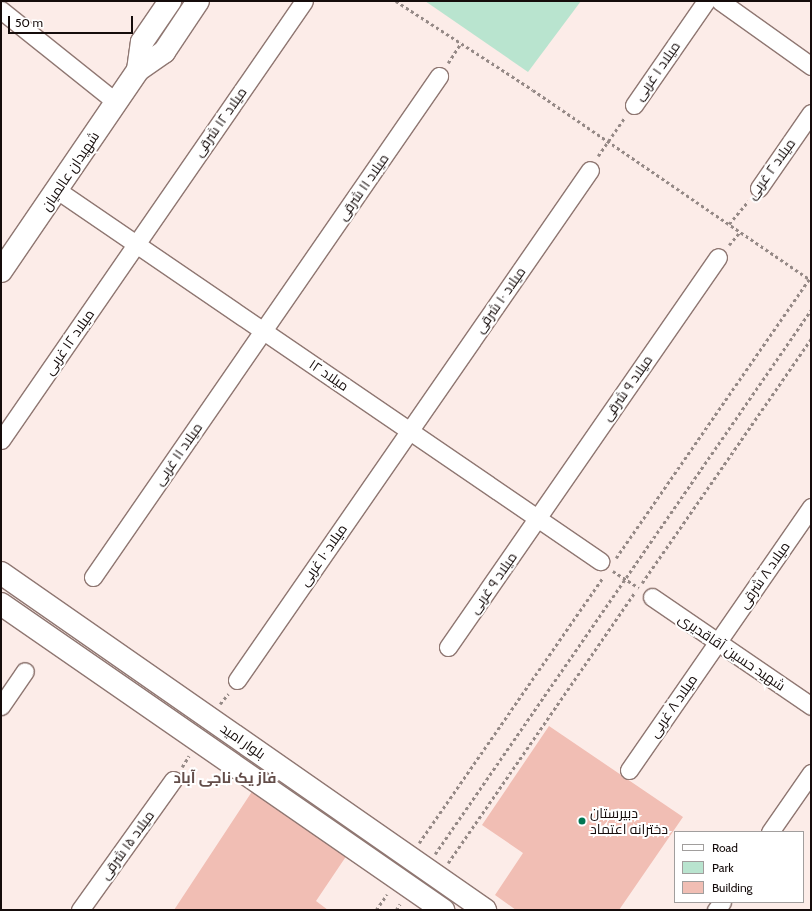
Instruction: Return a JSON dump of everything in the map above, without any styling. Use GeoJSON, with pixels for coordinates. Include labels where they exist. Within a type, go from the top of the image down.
{"type":"FeatureCollection","features":[{"type":"Feature","properties":{"kind":"street"},"geometry":{"type":"LineString","coordinates":[[138,70],[142,42],[170,1]]}},
{"type":"Feature","properties":{"kind":"street"},"geometry":{"type":"LineString","coordinates":[[138,70],[164,52],[198,1]]}},
{"type":"Feature","properties":{"kind":"street","name":"میلاد ۱۲ شرقی"},"geometry":{"type":"LineString","coordinates":[[136,244],[304,1]]}},
{"type":"Feature","properties":{"kind":"street","name":"میلاد ۱ غربی"},"geometry":{"type":"LineString","coordinates":[[634,105],[706,1]]}},
{"type":"Feature","properties":{"kind":"street"},"geometry":{"type":"LineString","coordinates":[[720,1],[811,66]]}},
{"type":"Feature","properties":{"kind":"street"},"geometry":{"type":"LineString","coordinates":[[1,10],[116,102]]}},
{"type":"Feature","properties":{"kind":"street","name":"شهیدان عالمیان"},"geometry":{"type":"LineString","coordinates":[[1,270],[138,70]]}},
{"type":"Feature","properties":{"kind":"street","name":"میلاد ۱۱ شرقی"},"geometry":{"type":"LineString","coordinates":[[264,331],[439,76]]}},
{"type":"Feature","properties":{"kind":"street","name":"میلاد ۲ غربی"},"geometry":{"type":"LineString","coordinates":[[759,188],[811,113]]}},
{"type":"Feature","properties":{"kind":"street","name":"میلاد ۱۰ شرقی"},"geometry":{"type":"LineString","coordinates":[[409,431],[590,170]]}},
{"type":"Feature","properties":{"kind":"street","name":"میلاد ۱۲"},"geometry":{"type":"LineString","coordinates":[[57,190],[600,561]]}},
{"type":"Feature","properties":{"kind":"street","name":"میلاد ۱۲ غربی"},"geometry":{"type":"LineString","coordinates":[[1,440],[136,244]]}},
{"type":"Feature","properties":{"kind":"street","name":"میلاد ۹ شرقی"},"geometry":{"type":"LineString","coordinates":[[537,518],[718,257]]}},
{"type":"Feature","properties":{"kind":"street","name":"میلاد ۱۱ غربی"},"geometry":{"type":"LineString","coordinates":[[93,577],[264,331]]}},
{"type":"Feature","properties":{"kind":"street","name":"میلاد ۱۰ غربی"},"geometry":{"type":"LineString","coordinates":[[237,680],[409,431]]}},
{"type":"Feature","properties":{"kind":"street","name":"میلاد ۸ شرقی"},"geometry":{"type":"LineString","coordinates":[[718,642],[811,507]]}},
{"type":"Feature","properties":{"kind":"street","name":"میلاد ۹ غربی"},"geometry":{"type":"LineString","coordinates":[[448,647],[537,518]]}},
{"type":"Feature","properties":{"kind":"street","name":"بلوار امید"},"geometry":{"type":"LineString","coordinates":[[1,573],[388,842],[462,904],[484,910]]}},
{"type":"Feature","properties":{"kind":"street","name":"شهید حسین آقاقدیری"},"geometry":{"type":"LineString","coordinates":[[645,592],[811,706]]}},
{"type":"Feature","properties":{"kind":"street","name":"بلوار امید"},"geometry":{"type":"LineString","coordinates":[[1,604],[443,910]]}},
{"type":"Feature","properties":{"kind":"street","name":"میلاد ۸ غربی"},"geometry":{"type":"LineString","coordinates":[[629,770],[718,642]]}},
{"type":"Feature","properties":{"kind":"street"},"geometry":{"type":"LineString","coordinates":[[1,706],[25,671]]}},
{"type":"Feature","properties":{"kind":"street"},"geometry":{"type":"LineString","coordinates":[[771,831],[811,773]]}},
{"type":"Feature","properties":{"kind":"street","name":"میلاد ۱۵ شرقی"},"geometry":{"type":"LineString","coordinates":[[80,910],[173,780]]}},
{"type":"Feature","properties":{"kind":"street"},"geometry":{"type":"LineString","coordinates":[[374,862],[388,842]]}},
{"type":"Feature","properties":{"kind":"path"},"geometry":{"type":"LineString","coordinates":[[396,1],[607,141],[811,280]]}},
{"type":"Feature","properties":{"kind":"path"},"geometry":{"type":"LineString","coordinates":[[439,76],[461,43]]}},
{"type":"Feature","properties":{"kind":"path","name":"میلاد ۱ غربی"},"geometry":{"type":"LineString","coordinates":[[607,141],[634,105]]}},
{"type":"Feature","properties":{"kind":"path","name":"میلاد ۲ غربی"},"geometry":{"type":"LineString","coordinates":[[729,224],[759,188]]}},
{"type":"Feature","properties":{"kind":"path"},"geometry":{"type":"LineString","coordinates":[[431,859],[811,310]]}},
{"type":"Feature","properties":{"kind":"path"},"geometry":{"type":"LineString","coordinates":[[445,868],[645,592],[811,339]]}},
{"type":"Feature","properties":{"kind":"path"},"geometry":{"type":"LineString","coordinates":[[600,561],[645,592]]}},
{"type":"Feature","properties":{"kind":"path"},"geometry":{"type":"LineString","coordinates":[[210,719],[237,680]]}},
{"type":"Feature","properties":{"kind":"path"},"geometry":{"type":"LineString","coordinates":[[173,780],[199,741]]}},
{"type":"Feature","properties":{"kind":"path"},"geometry":{"type":"LineString","coordinates":[[376,910],[388,892]]}},
{"type":"Feature","properties":{"kind":"green space"},"geometry":{"type":"Polygon","coordinates":[[[425,1],[581,1],[528,72],[425,1]]]}},
{"type":"Feature","properties":{"kind":"building","name":"دبیرستان دخترانه اعتماد"},"geometry":{"type":"Polygon","coordinates":[[[549,726],[683,817],[619,910],[516,910],[495,895],[523,853],[482,825],[549,726]]]}},
{"type":"Feature","properties":{"kind":"building"},"geometry":{"type":"Polygon","coordinates":[[[253,790],[347,855],[316,901],[328,910],[174,910],[253,790]]]}},
{"type":"Feature","properties":{"kind":"place","name":"دبیرستان دخترانه اعتماد"},"geometry":{"type":"Point","coordinates":[582,821]}},
{"type":"Feature","properties":{"kind":"district","name":"فاز یک ناجی آباد"},"geometry":{"type":"Point","coordinates":[225,779]}}]}
